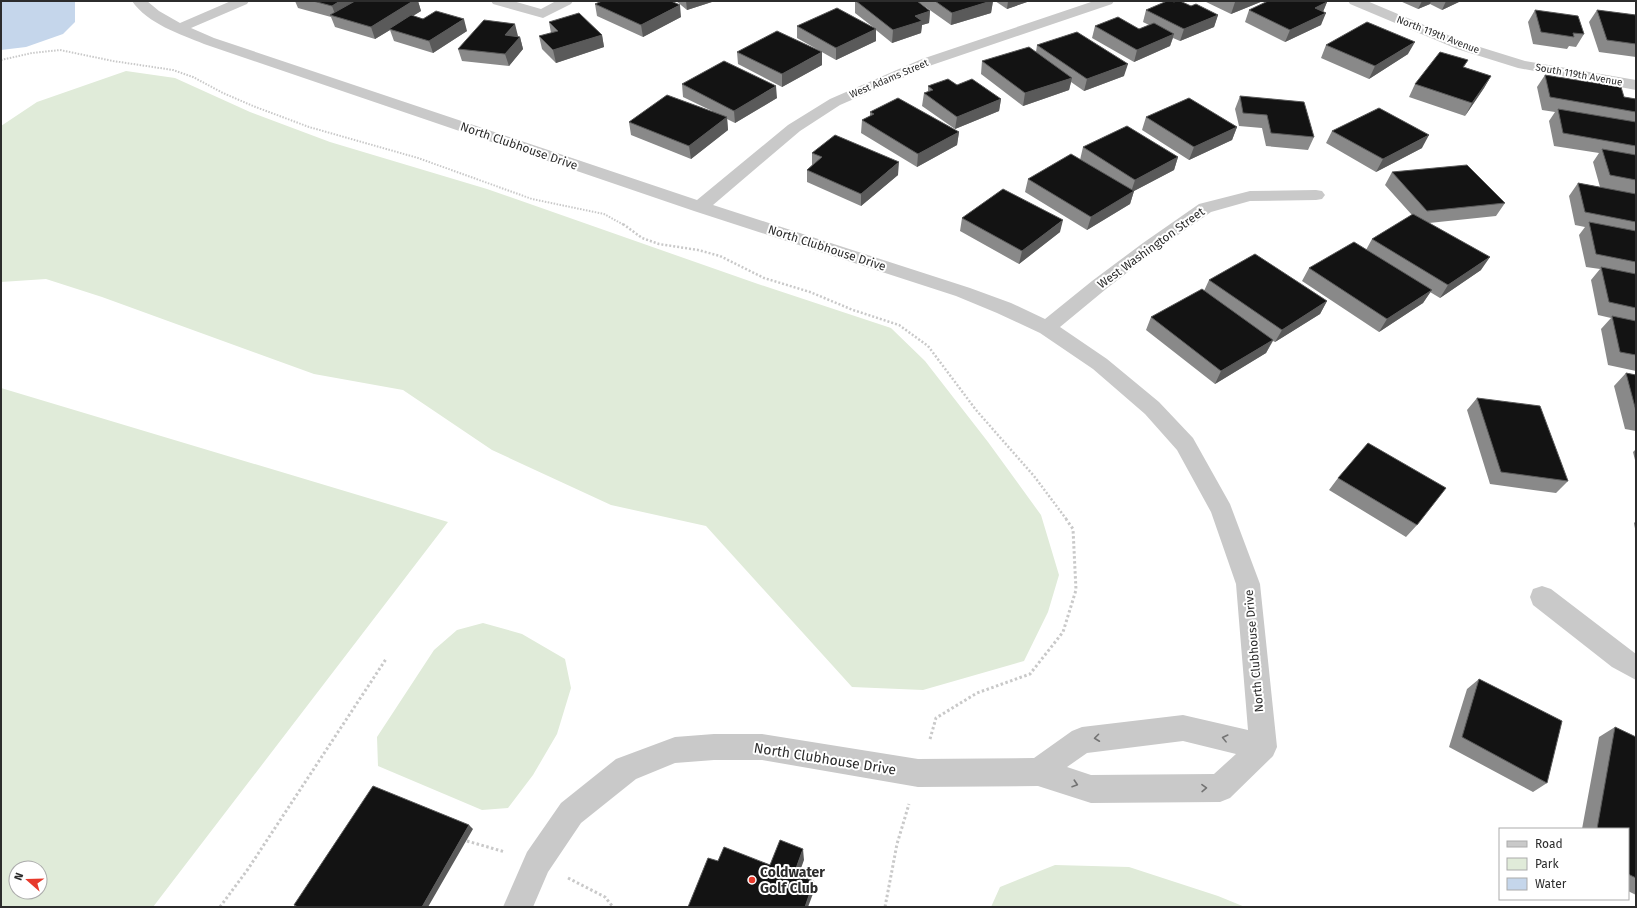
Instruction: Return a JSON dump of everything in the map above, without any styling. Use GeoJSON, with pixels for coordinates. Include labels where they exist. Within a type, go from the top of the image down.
{"type":"FeatureCollection","features":[{"type":"Feature","properties":{"kind":"street","name":"North Clubhouse Drive"},"geometry":{"type":"LineString","coordinates":[[139,1],[147,9],[178,29],[209,41],[700,207],[963,292],[1004,308],[1047,328],[1100,364],[1152,408],[1184,444],[1222,511],[1248,584],[1263,747],[1220,788],[1091,790],[1038,772],[918,773],[762,747],[714,747],[675,750],[626,769],[571,813],[537,862],[518,907]]}},
{"type":"Feature","properties":{"kind":"street"},"geometry":{"type":"LineString","coordinates":[[178,29],[242,1]]}},
{"type":"Feature","properties":{"kind":"street"},"geometry":{"type":"LineString","coordinates":[[498,1],[543,14],[566,1]]}},
{"type":"Feature","properties":{"kind":"street","name":"West Adams Street"},"geometry":{"type":"LineString","coordinates":[[700,207],[794,128],[835,102],[927,62],[1107,1]]}},
{"type":"Feature","properties":{"kind":"street","name":"North 119th Avenue"},"geometry":{"type":"LineString","coordinates":[[1355,1],[1462,46],[1523,65]]}},
{"type":"Feature","properties":{"kind":"street","name":"South 119th Avenue"},"geometry":{"type":"LineString","coordinates":[[1523,65],[1636,85]]}},
{"type":"Feature","properties":{"kind":"street","name":"West Washington Street"},"geometry":{"type":"LineString","coordinates":[[1047,328],[1099,285],[1149,247],[1205,208],[1250,196],[1316,195]]}},
{"type":"Feature","properties":{"kind":"street"},"geometry":{"type":"LineString","coordinates":[[1542,597],[1621,659],[1636,668]]}},
{"type":"Feature","properties":{"kind":"street"},"geometry":{"type":"LineString","coordinates":[[1038,772],[1082,740],[1183,728],[1263,747]]}},
{"type":"Feature","properties":{"kind":"path"},"geometry":{"type":"LineString","coordinates":[[1,60],[32,53],[60,50],[114,61],[173,70],[193,77],[222,93],[309,128],[418,158],[532,199],[604,214],[621,223],[642,238],[659,244],[698,250],[720,256],[764,278],[810,292],[853,310],[899,325],[928,346],[976,410],[1034,476],[1073,529],[1076,590],[1063,632],[1030,674],[977,693],[936,718],[897,844],[885,907]]}},
{"type":"Feature","properties":{"kind":"path"},"geometry":{"type":"LineString","coordinates":[[220,907],[248,869],[386,659]]}},
{"type":"Feature","properties":{"kind":"green space"},"geometry":{"type":"Polygon","coordinates":[[[126,71],[175,78],[250,112],[330,142],[487,189],[758,284],[891,328],[925,361],[988,442],[1041,515],[1059,575],[1048,612],[1024,661],[923,690],[852,687],[706,526],[611,505],[492,450],[403,390],[314,374],[102,297],[46,279],[1,282],[1,126],[37,102],[126,71]]]}},
{"type":"Feature","properties":{"kind":"green space"},"geometry":{"type":"Polygon","coordinates":[[[1,388],[448,522],[153,907],[1,907],[1,388]]]}},
{"type":"Feature","properties":{"kind":"green space"},"geometry":{"type":"Polygon","coordinates":[[[483,623],[522,634],[565,659],[571,688],[557,734],[533,775],[508,808],[482,810],[378,766],[377,737],[434,650],[457,630],[483,623]]]}},
{"type":"Feature","properties":{"kind":"green space"},"geometry":{"type":"Polygon","coordinates":[[[1055,865],[1129,867],[1218,896],[1245,907],[991,907],[1000,887],[1055,865]]]}},
{"type":"Feature","properties":{"kind":"water"},"geometry":{"type":"Polygon","coordinates":[[[1,1],[75,1],[75,22],[63,34],[26,47],[1,50],[1,1]]]}},
{"type":"Feature","properties":{"kind":"building"},"geometry":{"type":"Polygon","coordinates":[[[313,1],[340,1],[332,6],[313,1]]]}},
{"type":"Feature","properties":{"kind":"building"},"geometry":{"type":"Polygon","coordinates":[[[355,1],[413,1],[371,27],[330,15],[355,1]]]}},
{"type":"Feature","properties":{"kind":"building"},"geometry":{"type":"Polygon","coordinates":[[[602,1],[671,1],[680,5],[641,25],[595,4],[602,1]]]}},
{"type":"Feature","properties":{"kind":"building"},"geometry":{"type":"Polygon","coordinates":[[[856,1],[917,1],[930,11],[915,16],[922,21],[893,30],[856,1]]]}},
{"type":"Feature","properties":{"kind":"building"},"geometry":{"type":"Polygon","coordinates":[[[935,1],[991,1],[952,13],[935,1]]]}},
{"type":"Feature","properties":{"kind":"building"},"geometry":{"type":"Polygon","coordinates":[[[1167,1],[1180,1],[1191,6],[1196,4],[1218,15],[1184,29],[1146,10],[1167,1]]]}},
{"type":"Feature","properties":{"kind":"building"},"geometry":{"type":"Polygon","coordinates":[[[1268,1],[1324,1],[1327,2],[1315,8],[1326,13],[1290,30],[1249,10],[1268,1]]]}},
{"type":"Feature","properties":{"kind":"building"},"geometry":{"type":"Polygon","coordinates":[[[837,8],[876,29],[836,48],[797,26],[837,8]]]}},
{"type":"Feature","properties":{"kind":"building"},"geometry":{"type":"Polygon","coordinates":[[[1535,10],[1578,16],[1584,34],[1573,33],[1574,37],[1541,32],[1535,10]]]}},
{"type":"Feature","properties":{"kind":"building"},"geometry":{"type":"Polygon","coordinates":[[[1597,10],[1636,15],[1636,44],[1607,40],[1597,10]]]}},
{"type":"Feature","properties":{"kind":"building"},"geometry":{"type":"Polygon","coordinates":[[[436,11],[464,19],[429,41],[389,29],[411,15],[423,19],[436,11]]]}},
{"type":"Feature","properties":{"kind":"building"},"geometry":{"type":"Polygon","coordinates":[[[579,13],[602,35],[553,50],[539,36],[558,31],[549,22],[579,13]]]}},
{"type":"Feature","properties":{"kind":"building"},"geometry":{"type":"Polygon","coordinates":[[[1118,17],[1139,29],[1154,23],[1174,34],[1137,50],[1095,26],[1118,17]]]}},
{"type":"Feature","properties":{"kind":"building"},"geometry":{"type":"Polygon","coordinates":[[[484,20],[515,24],[505,35],[520,37],[505,54],[458,49],[484,20]]]}},
{"type":"Feature","properties":{"kind":"building"},"geometry":{"type":"Polygon","coordinates":[[[1367,22],[1415,42],[1375,66],[1326,45],[1367,22]]]}},
{"type":"Feature","properties":{"kind":"building"},"geometry":{"type":"Polygon","coordinates":[[[777,31],[822,52],[782,74],[737,52],[777,31]]]}},
{"type":"Feature","properties":{"kind":"building"},"geometry":{"type":"Polygon","coordinates":[[[1077,32],[1128,64],[1087,79],[1037,45],[1077,32]]]}},
{"type":"Feature","properties":{"kind":"building"},"geometry":{"type":"Polygon","coordinates":[[[1029,47],[1072,78],[1025,93],[982,61],[1029,47]]]}},
{"type":"Feature","properties":{"kind":"building"},"geometry":{"type":"Polygon","coordinates":[[[1440,52],[1468,60],[1463,67],[1491,76],[1472,103],[1415,84],[1440,52]]]}},
{"type":"Feature","properties":{"kind":"building"},"geometry":{"type":"Polygon","coordinates":[[[724,61],[776,86],[734,111],[682,84],[724,61]]]}},
{"type":"Feature","properties":{"kind":"building"},"geometry":{"type":"Polygon","coordinates":[[[1545,75],[1621,87],[1624,97],[1636,99],[1636,112],[1550,97],[1545,75]]]}},
{"type":"Feature","properties":{"kind":"building"},"geometry":{"type":"Polygon","coordinates":[[[948,79],[957,85],[972,79],[1001,99],[957,117],[924,93],[933,90],[928,86],[948,79]]]}},
{"type":"Feature","properties":{"kind":"building"},"geometry":{"type":"Polygon","coordinates":[[[667,95],[727,117],[689,146],[629,122],[667,95]]]}},
{"type":"Feature","properties":{"kind":"building"},"geometry":{"type":"Polygon","coordinates":[[[1240,96],[1304,102],[1314,137],[1271,133],[1267,115],[1243,113],[1240,96]]]}},
{"type":"Feature","properties":{"kind":"building"},"geometry":{"type":"Polygon","coordinates":[[[898,98],[959,132],[918,154],[862,120],[874,114],[870,112],[898,98]]]}},
{"type":"Feature","properties":{"kind":"building"},"geometry":{"type":"Polygon","coordinates":[[[1189,98],[1237,127],[1194,147],[1146,117],[1189,98]]]}},
{"type":"Feature","properties":{"kind":"building"},"geometry":{"type":"Polygon","coordinates":[[[1379,108],[1429,135],[1383,159],[1332,131],[1379,108]]]}},
{"type":"Feature","properties":{"kind":"building"},"geometry":{"type":"Polygon","coordinates":[[[1558,109],[1636,122],[1636,146],[1563,133],[1558,109]]]}},
{"type":"Feature","properties":{"kind":"building"},"geometry":{"type":"Polygon","coordinates":[[[1127,126],[1178,157],[1135,180],[1083,147],[1127,126]]]}},
{"type":"Feature","properties":{"kind":"building"},"geometry":{"type":"Polygon","coordinates":[[[835,135],[899,162],[861,194],[807,170],[822,157],[812,153],[835,135]]]}},
{"type":"Feature","properties":{"kind":"building"},"geometry":{"type":"Polygon","coordinates":[[[1602,149],[1636,155],[1636,180],[1610,175],[1602,149]]]}},
{"type":"Feature","properties":{"kind":"building"},"geometry":{"type":"Polygon","coordinates":[[[1071,154],[1134,191],[1091,217],[1028,179],[1071,154]]]}},
{"type":"Feature","properties":{"kind":"building"},"geometry":{"type":"Polygon","coordinates":[[[1467,165],[1505,203],[1427,211],[1392,172],[1467,165]]]}},
{"type":"Feature","properties":{"kind":"building"},"geometry":{"type":"Polygon","coordinates":[[[1578,183],[1636,194],[1636,222],[1585,212],[1578,183]]]}},
{"type":"Feature","properties":{"kind":"building"},"geometry":{"type":"Polygon","coordinates":[[[1003,189],[1063,220],[1022,251],[962,218],[1003,189]]]}},
{"type":"Feature","properties":{"kind":"building"},"geometry":{"type":"Polygon","coordinates":[[[1413,214],[1490,257],[1448,285],[1372,239],[1413,214]]]}},
{"type":"Feature","properties":{"kind":"building"},"geometry":{"type":"Polygon","coordinates":[[[1589,222],[1636,231],[1636,262],[1596,254],[1589,222]]]}},
{"type":"Feature","properties":{"kind":"building"},"geometry":{"type":"Polygon","coordinates":[[[1354,242],[1432,290],[1387,319],[1309,268],[1354,242]]]}},
{"type":"Feature","properties":{"kind":"building"},"geometry":{"type":"Polygon","coordinates":[[[1255,254],[1327,301],[1282,330],[1209,280],[1255,254]]]}},
{"type":"Feature","properties":{"kind":"building"},"geometry":{"type":"Polygon","coordinates":[[[1601,267],[1636,274],[1636,308],[1609,302],[1601,267]]]}},
{"type":"Feature","properties":{"kind":"building"},"geometry":{"type":"Polygon","coordinates":[[[1202,289],[1273,340],[1221,371],[1151,317],[1202,289]]]}},
{"type":"Feature","properties":{"kind":"building"},"geometry":{"type":"Polygon","coordinates":[[[1612,316],[1636,321],[1636,355],[1620,352],[1612,316]]]}},
{"type":"Feature","properties":{"kind":"building"},"geometry":{"type":"Polygon","coordinates":[[[1626,373],[1636,375],[1636,411],[1626,373]]]}},
{"type":"Feature","properties":{"kind":"building"},"geometry":{"type":"Polygon","coordinates":[[[1477,398],[1540,406],[1568,481],[1501,472],[1477,398]]]}},
{"type":"Feature","properties":{"kind":"building"},"geometry":{"type":"Polygon","coordinates":[[[1368,443],[1446,488],[1417,525],[1338,478],[1368,443]]]}},
{"type":"Feature","properties":{"kind":"building"},"geometry":{"type":"Polygon","coordinates":[[[1479,679],[1562,721],[1547,783],[1462,737],[1479,679]]]}},
{"type":"Feature","properties":{"kind":"building"},"geometry":{"type":"Polygon","coordinates":[[[1615,727],[1636,737],[1636,878],[1629,874],[1629,828],[1597,828],[1615,727]]]}},
{"type":"Feature","properties":{"kind":"building"},"geometry":{"type":"Polygon","coordinates":[[[373,786],[469,825],[422,907],[298,907],[294,905],[373,786]]]}},
{"type":"Feature","properties":{"kind":"building","name":"Coldwater Golf Club"},"geometry":{"type":"Polygon","coordinates":[[[780,840],[803,849],[794,874],[814,881],[805,907],[688,907],[708,858],[718,861],[724,847],[770,865],[780,840]]]}},
{"type":"Feature","properties":{"kind":"place","name":"Coldwater Golf Club"},"geometry":{"type":"Point","coordinates":[752,880]}}]}
